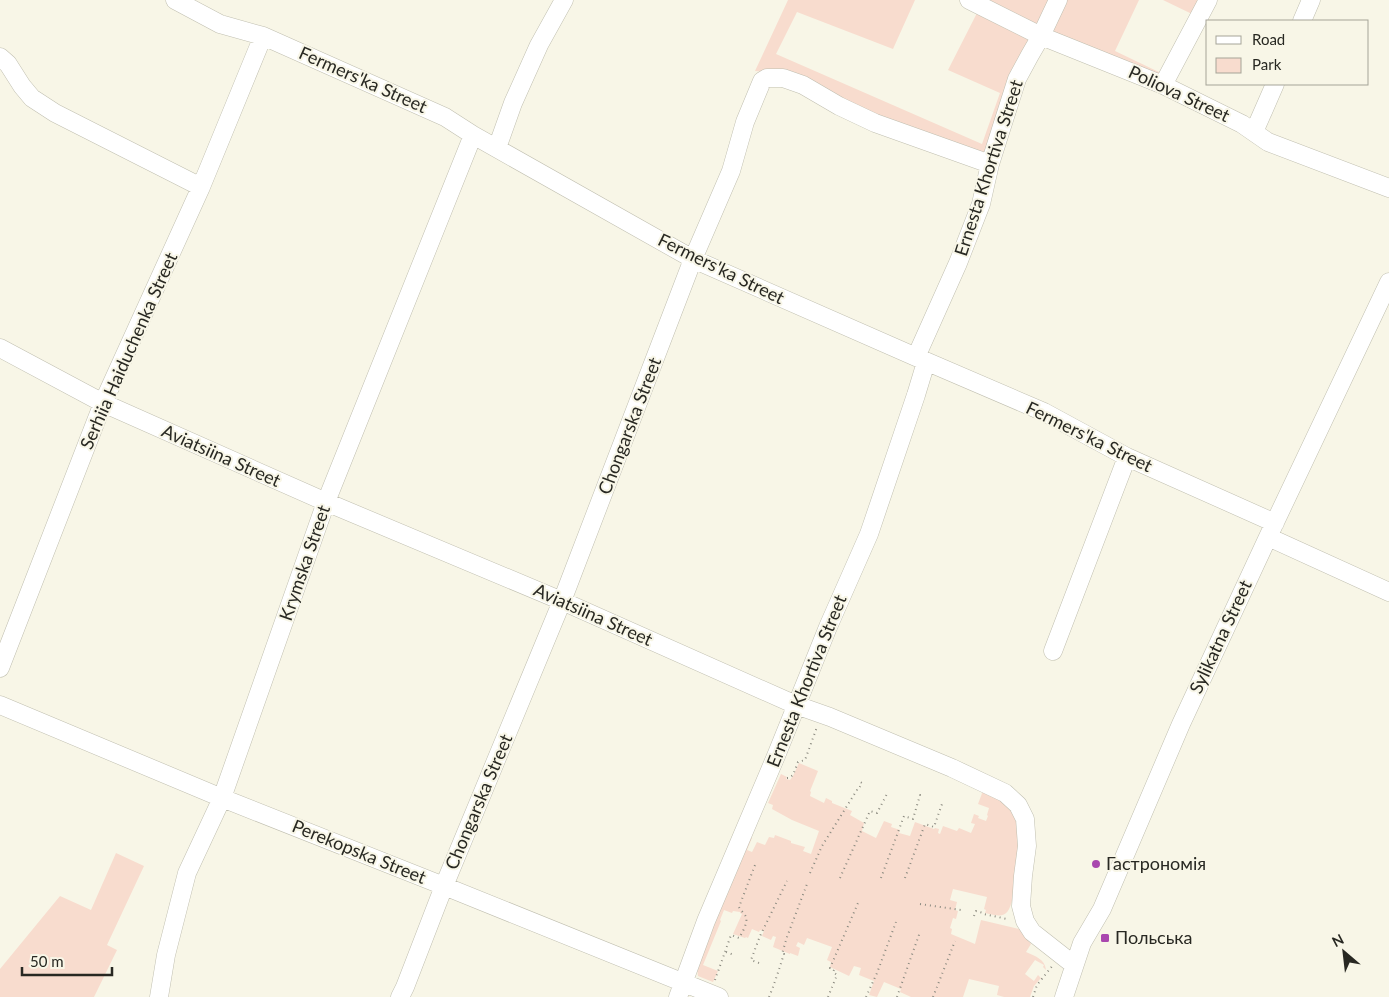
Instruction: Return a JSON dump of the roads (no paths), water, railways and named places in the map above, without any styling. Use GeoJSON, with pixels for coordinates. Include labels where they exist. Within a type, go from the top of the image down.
{"type":"FeatureCollection","features":[{"type":"Feature","properties":{"kind":"street","name":"Fermers'ka Street"},"geometry":{"type":"LineString","coordinates":[[175,0],[220,24],[263,36],[444,117],[693,259],[1044,412],[1127,457],[1389,592]]}},
{"type":"Feature","properties":{"kind":"street"},"geometry":{"type":"LineString","coordinates":[[497,148],[513,103],[539,45],[564,0]]}},
{"type":"Feature","properties":{"kind":"street","name":"Poliova Street"},"geometry":{"type":"LineString","coordinates":[[969,0],[1042,36],[1163,85],[1242,124],[1268,142],[1389,188]]}},
{"type":"Feature","properties":{"kind":"street","name":"Ernesta Khortiva Street"},"geometry":{"type":"LineString","coordinates":[[680,990],[709,913],[868,534],[913,404],[921,360],[981,204],[990,164],[1017,79],[1042,36],[1058,0]]}},
{"type":"Feature","properties":{"kind":"street"},"geometry":{"type":"LineString","coordinates":[[1163,85],[1208,0]]}},
{"type":"Feature","properties":{"kind":"street"},"geometry":{"type":"LineString","coordinates":[[1302,20],[1311,0]]}},
{"type":"Feature","properties":{"kind":"street","name":"Serhiia Haiduchenka Street"},"geometry":{"type":"LineString","coordinates":[[0,668],[103,403],[201,187],[263,36]]}},
{"type":"Feature","properties":{"kind":"street"},"geometry":{"type":"LineString","coordinates":[[0,57],[8,64],[32,98],[55,113],[201,187]]}},
{"type":"Feature","properties":{"kind":"street","name":"Chongarska Street"},"geometry":{"type":"LineString","coordinates":[[400,997],[562,601],[693,259],[731,171],[745,122],[762,81],[767,78],[783,78],[803,85],[839,106],[875,123],[990,164]]}},
{"type":"Feature","properties":{"kind":"street"},"geometry":{"type":"LineString","coordinates":[[1254,132],[1275,85]]}},
{"type":"Feature","properties":{"kind":"street","name":"Krymska Street"},"geometry":{"type":"LineString","coordinates":[[159,997],[166,955],[187,873],[222,798],[326,502],[473,135]]}},
{"type":"Feature","properties":{"kind":"street","name":"Sylikatna Street"},"geometry":{"type":"LineString","coordinates":[[1064,997],[1068,960],[1082,943],[1102,909],[1181,724],[1389,282]]}},
{"type":"Feature","properties":{"kind":"street","name":"Aviatsiina Street"},"geometry":{"type":"LineString","coordinates":[[0,348],[103,403],[326,502],[562,601],[796,704],[830,716],[939,762],[1004,793],[1018,805],[1024,819],[1027,846],[1021,906],[1025,921],[1032,932],[1068,960]]}},
{"type":"Feature","properties":{"kind":"street"},"geometry":{"type":"LineString","coordinates":[[1053,651],[1127,457]]}},
{"type":"Feature","properties":{"kind":"street","name":"Perekopska Street"},"geometry":{"type":"LineString","coordinates":[[0,705],[222,798],[444,886],[680,990],[719,997]]}},
{"type":"Feature","properties":{"kind":"place","name":"Гастрономія"},"geometry":{"type":"Point","coordinates":[1096,864]}},
{"type":"Feature","properties":{"kind":"place","name":"Польська"},"geometry":{"type":"Point","coordinates":[1105,938]}}]}
